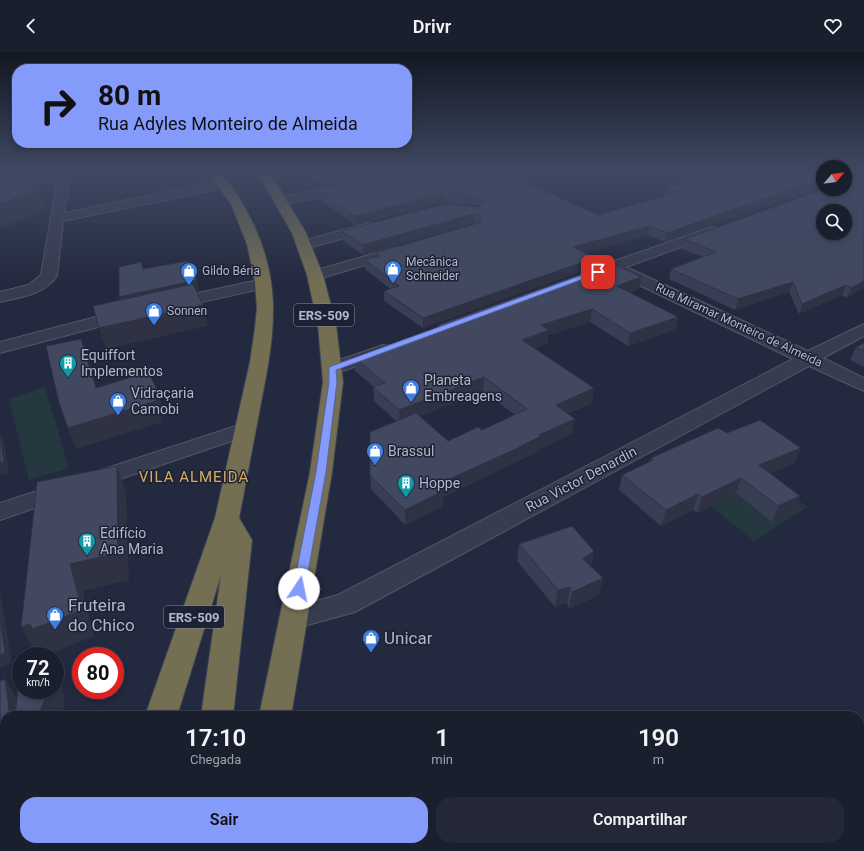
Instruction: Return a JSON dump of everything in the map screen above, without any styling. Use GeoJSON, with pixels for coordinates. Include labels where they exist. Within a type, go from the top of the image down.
{"type":"FeatureCollection","features":[{"type":"Feature","properties":{"kind":"highway","name":"ERS-509"},"geometry":{"type":"LineString","coordinates":[[163,711],[227,518],[263,336],[265,307],[263,284],[240,208]]}},
{"type":"Feature","properties":{"kind":"highway","name":"ERS-509"},"geometry":{"type":"LineString","coordinates":[[276,711],[321,472],[333,382],[327,325],[315,275],[304,245],[286,208]]}},
{"type":"Feature","properties":{"kind":"highway","name":"ERS-509"},"geometry":{"type":"LineString","coordinates":[[218,711],[239,540],[227,518]]}},
{"type":"Feature","properties":{"kind":"street"},"geometry":{"type":"LineString","coordinates":[[0,297],[37,287],[45,282],[49,276],[59,208]]}},
{"type":"Feature","properties":{"kind":"street"},"geometry":{"type":"LineString","coordinates":[[58,218],[105,208]]}},
{"type":"Feature","properties":{"kind":"street"},"geometry":{"type":"LineString","coordinates":[[304,245],[378,225]]}},
{"type":"Feature","properties":{"kind":"street"},"geometry":{"type":"LineString","coordinates":[[576,280],[725,226]]}},
{"type":"Feature","properties":{"kind":"street"},"geometry":{"type":"LineString","coordinates":[[315,275],[407,248]]}},
{"type":"Feature","properties":{"kind":"street","name":"Rua Miramar Monteiro de Almeida"},"geometry":{"type":"LineString","coordinates":[[613,266],[864,385]]}},
{"type":"Feature","properties":{"kind":"street"},"geometry":{"type":"LineString","coordinates":[[0,348],[110,317],[263,284]]}},
{"type":"Feature","properties":{"kind":"street","name":"Rua Victor Denardin"},"geometry":{"type":"LineString","coordinates":[[293,618],[345,604],[864,329]]}},
{"type":"Feature","properties":{"kind":"street"},"geometry":{"type":"LineString","coordinates":[[332,369],[398,344]]}},
{"type":"Feature","properties":{"kind":"street"},"geometry":{"type":"LineString","coordinates":[[0,512],[245,429]]}},
{"type":"Feature","properties":{"kind":"shaded area"},"geometry":{"type":"Polygon","coordinates":[[[45,387],[69,468],[29,480],[9,399],[45,387]]]}},
{"type":"Feature","properties":{"kind":"shaded area"},"geometry":{"type":"Polygon","coordinates":[[[725,450],[808,507],[754,541],[674,477],[725,450]]]}},
{"type":"Feature","properties":{"kind":"building"},"geometry":{"type":"Polygon","coordinates":[[[344,208],[385,208],[355,216],[344,208]]]}},
{"type":"Feature","properties":{"kind":"building"},"geometry":{"type":"Polygon","coordinates":[[[428,208],[583,208],[598,215],[621,208],[737,208],[667,233],[650,226],[573,247],[595,258],[423,318],[384,291],[399,286],[364,259],[379,256],[375,253],[479,223],[482,220],[480,215],[473,214],[363,245],[341,231],[428,208]]]}},
{"type":"Feature","properties":{"kind":"building"},"geometry":{"type":"Polygon","coordinates":[[[771,208],[816,208],[816,240],[852,240],[852,208],[864,208],[864,281],[851,288],[846,285],[802,304],[793,282],[738,299],[671,269],[716,252],[684,239],[771,208]]]}},
{"type":"Feature","properties":{"kind":"building"},"geometry":{"type":"Polygon","coordinates":[[[187,261],[197,280],[119,297],[119,267],[141,262],[143,269],[187,261]]]}},
{"type":"Feature","properties":{"kind":"building"},"geometry":{"type":"Polygon","coordinates":[[[612,263],[641,277],[617,286],[678,317],[630,333],[592,309],[541,325],[549,330],[522,340],[594,388],[556,405],[575,419],[539,435],[541,436],[518,448],[436,485],[443,491],[405,510],[370,475],[370,432],[416,413],[448,441],[478,427],[482,430],[527,409],[484,377],[399,410],[373,387],[385,383],[354,357],[440,327],[438,325],[612,263]]]}},
{"type":"Feature","properties":{"kind":"building"},"geometry":{"type":"Polygon","coordinates":[[[193,284],[203,305],[99,328],[93,306],[193,284]]]}},
{"type":"Feature","properties":{"kind":"building"},"geometry":{"type":"Polygon","coordinates":[[[81,339],[96,388],[148,372],[158,391],[152,393],[156,401],[68,428],[59,403],[46,346],[81,339]]]}},
{"type":"Feature","properties":{"kind":"building"},"geometry":{"type":"Polygon","coordinates":[[[864,343],[864,351],[856,347],[864,343]]]}},
{"type":"Feature","properties":{"kind":"building"},"geometry":{"type":"Polygon","coordinates":[[[760,420],[801,448],[759,465],[800,496],[778,506],[741,478],[702,497],[698,494],[666,510],[622,475],[653,460],[651,458],[718,428],[727,433],[760,420]]]}},
{"type":"Feature","properties":{"kind":"building"},"geometry":{"type":"Polygon","coordinates":[[[0,435],[4,462],[0,463],[0,435]]]}},
{"type":"Feature","properties":{"kind":"building"},"geometry":{"type":"Polygon","coordinates":[[[117,466],[118,553],[70,564],[82,610],[32,629],[30,624],[21,627],[37,482],[117,466]]]}},
{"type":"Feature","properties":{"kind":"building"},"geometry":{"type":"Polygon","coordinates":[[[572,526],[594,551],[583,559],[603,578],[572,592],[570,587],[558,590],[519,544],[572,526]]]}},
{"type":"Feature","properties":{"kind":"building"},"geometry":{"type":"Polygon","coordinates":[[[0,618],[5,653],[0,655],[0,618]]]}},
{"type":"Feature","properties":{"kind":"building"},"geometry":{"type":"Polygon","coordinates":[[[5,679],[9,711],[0,711],[0,681],[5,679]]]}},
{"type":"Feature","properties":{"kind":"building"},"geometry":{"type":"Polygon","coordinates":[[[17,699],[46,699],[40,711],[15,711],[17,699]]]}},
{"type":"Feature","properties":{"kind":"place","name":"Mecânica Schneider"},"geometry":{"type":"Point","coordinates":[393,284]}},
{"type":"Feature","properties":{"kind":"place","name":"Gildo Béria"},"geometry":{"type":"Point","coordinates":[189,286]}},
{"type":"Feature","properties":{"kind":"place","name":"Sonnen"},"geometry":{"type":"Point","coordinates":[154,326]}},
{"type":"Feature","properties":{"kind":"place","name":"Equiffort Implementos"},"geometry":{"type":"Point","coordinates":[68,378]}},
{"type":"Feature","properties":{"kind":"place","name":"Planeta Embreagens"},"geometry":{"type":"Point","coordinates":[411,403]}},
{"type":"Feature","properties":{"kind":"place","name":"Vidraçaria Camobi"},"geometry":{"type":"Point","coordinates":[118,416]}},
{"type":"Feature","properties":{"kind":"place","name":"Brassul"},"geometry":{"type":"Point","coordinates":[375,466]}},
{"type":"Feature","properties":{"kind":"place","name":"Hoppe"},"geometry":{"type":"Point","coordinates":[406,498]}},
{"type":"Feature","properties":{"kind":"place","name":"Edifício Ana Maria"},"geometry":{"type":"Point","coordinates":[87,556]}},
{"type":"Feature","properties":{"kind":"place","name":"Fruteira do Chico"},"geometry":{"type":"Point","coordinates":[55,630]}},
{"type":"Feature","properties":{"kind":"place","name":"Unicar"},"geometry":{"type":"Point","coordinates":[371,653]}},
{"type":"Feature","properties":{"kind":"district","name":"VILA ALMEIDA"},"geometry":{"type":"Point","coordinates":[194,477]}},
{"type":"Feature","properties":{"kind":"route"},"geometry":{"type":"LineString","coordinates":[[299,589],[321,472],[333,382],[332,369],[598,272]]}}]}
